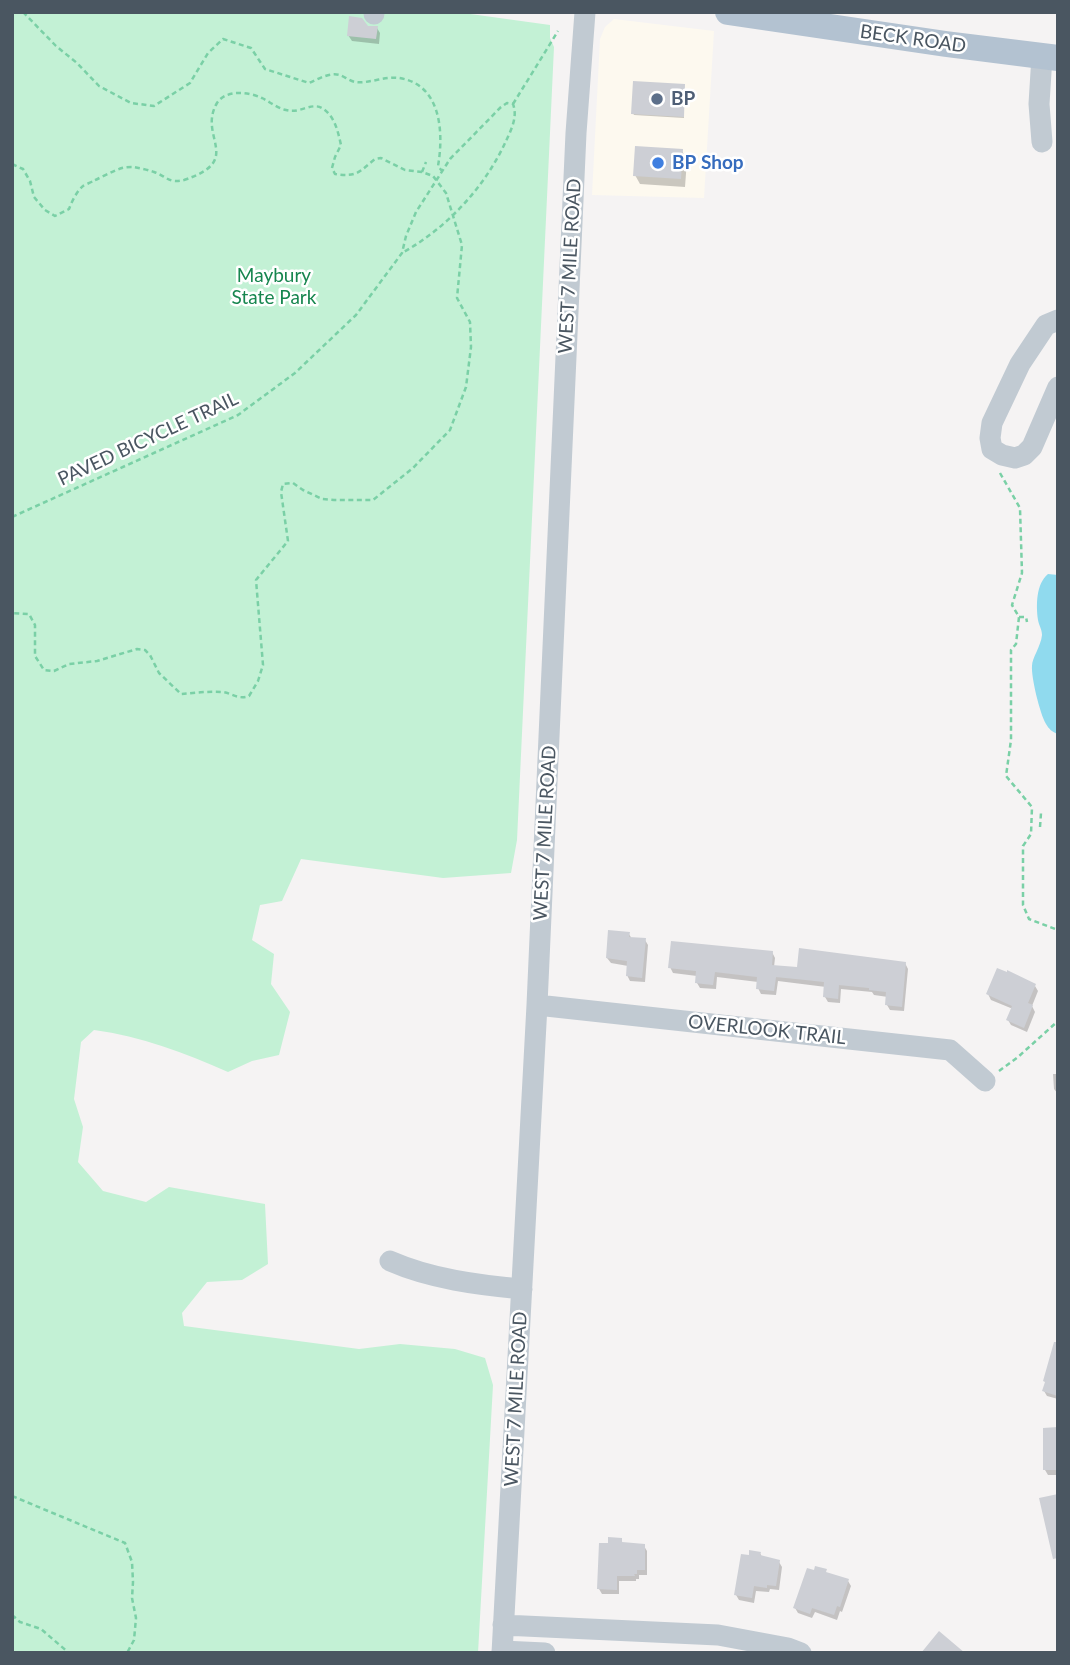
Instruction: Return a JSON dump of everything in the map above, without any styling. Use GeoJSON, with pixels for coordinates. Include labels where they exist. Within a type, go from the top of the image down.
{"type":"FeatureCollection","features":[{"type":"Feature","properties":{"kind":"main road","name":"BECK ROAD"},"geometry":{"type":"LineString","coordinates":[[728,12],[1050,57]]}},
{"type":"Feature","properties":{"kind":"street","name":"WEST 7 MILE ROAD"},"geometry":{"type":"LineString","coordinates":[[502,1652],[537,1005],[575,146],[585,12]]}},
{"type":"Feature","properties":{"kind":"street"},"geometry":{"type":"LineString","coordinates":[[1042,142],[1039,104],[1050,57]]}},
{"type":"Feature","properties":{"kind":"street"},"geometry":{"type":"LineString","coordinates":[[1058,320],[1046,325],[1020,364],[992,423],[992,449],[1015,458],[1024,455],[1032,447],[1058,387]]}},
{"type":"Feature","properties":{"kind":"street","name":"OVERLOOK TRAIL"},"geometry":{"type":"LineString","coordinates":[[537,1005],[950,1050],[985,1081]]}},
{"type":"Feature","properties":{"kind":"street"},"geometry":{"type":"LineString","coordinates":[[390,1261],[414,1271],[497,1287],[522,1289]]}},
{"type":"Feature","properties":{"kind":"street"},"geometry":{"type":"LineString","coordinates":[[503,1625],[688,1643],[739,1638],[801,1653]]}},
{"type":"Feature","properties":{"kind":"street"},"geometry":{"type":"LineString","coordinates":[[502,1652],[545,1653]]}},
{"type":"Feature","properties":{"kind":"path"},"geometry":{"type":"LineString","coordinates":[[23,12],[99,86],[131,103],[154,106],[190,83],[208,53],[223,38],[251,48],[265,69],[309,83],[330,74],[356,82],[396,77],[414,82],[434,103],[440,130],[438,166],[442,171]]}},
{"type":"Feature","properties":{"kind":"path"},"geometry":{"type":"LineString","coordinates":[[513,104],[558,31]]}},
{"type":"Feature","properties":{"kind":"path"},"geometry":{"type":"LineString","coordinates":[[12,164],[23,169],[30,181],[33,197],[55,216],[69,209],[83,185],[122,168],[133,167],[157,173],[167,180],[179,181],[200,174],[212,164],[217,155],[211,129],[217,103],[224,96],[233,93],[258,97],[288,111],[300,111],[314,106],[323,109],[336,124],[341,145],[332,168],[335,174],[350,176],[359,173],[375,159],[382,159],[405,170],[433,176],[446,193],[462,245],[457,299],[470,322],[471,347],[468,378],[450,430],[413,468],[373,500],[323,499],[293,483],[283,484],[281,492],[288,541],[256,580],[263,665],[249,696],[237,698],[224,692],[181,694],[159,673],[145,650],[137,649],[97,661],[69,664],[54,671],[44,670],[35,656],[35,625],[29,614],[12,613]]}},
{"type":"Feature","properties":{"kind":"path","name":"PAVED BICYCLE TRAIL"},"geometry":{"type":"LineString","coordinates":[[12,517],[238,415],[295,373],[356,315],[402,253],[416,212],[450,159],[489,117],[507,103],[513,104],[516,114],[511,131],[487,175],[453,215],[420,243],[402,253]]}},
{"type":"Feature","properties":{"kind":"path"},"geometry":{"type":"LineString","coordinates":[[422,172],[426,162]]}},
{"type":"Feature","properties":{"kind":"path"},"geometry":{"type":"LineString","coordinates":[[1007,484],[1020,508],[1022,573],[1012,605],[1019,617],[1016,644],[1012,650],[1011,740],[1006,776],[1032,807],[1031,834],[1023,846],[1023,905],[1029,919],[1058,930]]}},
{"type":"Feature","properties":{"kind":"path"},"geometry":{"type":"LineString","coordinates":[[1019,617],[1026,617],[1027,622]]}},
{"type":"Feature","properties":{"kind":"path"},"geometry":{"type":"LineString","coordinates":[[1040,827],[1041,813]]}},
{"type":"Feature","properties":{"kind":"path"},"geometry":{"type":"LineString","coordinates":[[1032,820],[1040,820]]}},
{"type":"Feature","properties":{"kind":"path"},"geometry":{"type":"LineString","coordinates":[[985,1081],[1018,1057],[1058,1021]]}},
{"type":"Feature","properties":{"kind":"path"},"geometry":{"type":"LineString","coordinates":[[12,1496],[125,1543],[132,1562],[132,1598],[136,1618],[134,1640],[127,1653]]}},
{"type":"Feature","properties":{"kind":"path"},"geometry":{"type":"LineString","coordinates":[[12,1615],[20,1622],[41,1629],[69,1653]]}},
{"type":"Feature","properties":{"kind":"shaded area"},"geometry":{"type":"Polygon","coordinates":[[[614,19],[714,31],[704,198],[592,195],[600,39],[605,27],[614,19]]]}},
{"type":"Feature","properties":{"kind":"green space","name":"Maybury State Park"},"geometry":{"type":"Polygon","coordinates":[[[12,12],[456,12],[550,25],[550,38],[554,47],[517,840],[511,873],[443,878],[301,859],[282,901],[260,905],[252,940],[274,954],[271,984],[290,1012],[279,1055],[252,1061],[228,1072],[162,1046],[129,1036],[94,1030],[81,1042],[74,1099],[83,1127],[78,1162],[103,1191],[146,1202],[169,1187],[265,1204],[268,1264],[242,1280],[207,1282],[182,1313],[184,1326],[359,1349],[400,1344],[455,1349],[485,1358],[493,1385],[478,1653],[12,1653],[12,12]]]}},
{"type":"Feature","properties":{"kind":"water"},"geometry":{"type":"Polygon","coordinates":[[[1048,574],[1058,575],[1058,734],[1050,729],[1044,719],[1032,671],[1032,663],[1042,635],[1037,614],[1038,595],[1041,583],[1048,574]]]}},
{"type":"Feature","properties":{"kind":"building"},"geometry":{"type":"Polygon","coordinates":[[[349,16],[362,18],[368,26],[378,26],[376,39],[347,36],[349,16]]]}},
{"type":"Feature","properties":{"kind":"building"},"geometry":{"type":"Polygon","coordinates":[[[633,81],[685,84],[684,117],[631,114],[633,81]]]}},
{"type":"Feature","properties":{"kind":"building"},"geometry":{"type":"Polygon","coordinates":[[[635,146],[683,149],[681,179],[633,176],[635,146]]]}},
{"type":"Feature","properties":{"kind":"building"},"geometry":{"type":"Polygon","coordinates":[[[608,930],[630,932],[629,937],[646,938],[642,978],[626,976],[627,961],[606,958],[608,930]]]}},
{"type":"Feature","properties":{"kind":"building"},"geometry":{"type":"Polygon","coordinates":[[[671,941],[773,951],[772,965],[797,967],[799,948],[906,962],[902,1007],[885,1005],[886,992],[869,988],[839,985],[838,999],[823,997],[824,982],[776,977],[774,991],[756,989],[757,977],[715,972],[713,985],[695,983],[696,971],[668,968],[671,941]]]}},
{"type":"Feature","properties":{"kind":"building"},"geometry":{"type":"Polygon","coordinates":[[[997,968],[1036,984],[1028,1003],[1033,1005],[1024,1028],[1006,1020],[1012,1006],[986,994],[997,968]]]}},
{"type":"Feature","properties":{"kind":"building"},"geometry":{"type":"Polygon","coordinates":[[[1054,1342],[1058,1342],[1058,1396],[1042,1391],[1054,1342]]]}},
{"type":"Feature","properties":{"kind":"building"},"geometry":{"type":"Polygon","coordinates":[[[1058,1427],[1058,1470],[1043,1470],[1043,1428],[1058,1427]]]}},
{"type":"Feature","properties":{"kind":"building"},"geometry":{"type":"Polygon","coordinates":[[[1058,1494],[1058,1558],[1053,1559],[1039,1498],[1058,1494]]]}},
{"type":"Feature","properties":{"kind":"building"},"geometry":{"type":"Polygon","coordinates":[[[608,1537],[622,1538],[622,1542],[645,1544],[645,1570],[637,1570],[635,1576],[617,1576],[617,1590],[597,1589],[599,1543],[608,1543],[608,1537]]]}},
{"type":"Feature","properties":{"kind":"building"},"geometry":{"type":"Polygon","coordinates":[[[749,1550],[780,1560],[776,1586],[754,1586],[752,1598],[734,1595],[741,1554],[749,1555],[749,1550]]]}},
{"type":"Feature","properties":{"kind":"building"},"geometry":{"type":"Polygon","coordinates":[[[815,1566],[849,1579],[840,1607],[837,1606],[834,1615],[812,1608],[810,1614],[793,1608],[807,1568],[814,1570],[815,1566]]]}},
{"type":"Feature","properties":{"kind":"building"},"geometry":{"type":"Polygon","coordinates":[[[939,1631],[965,1653],[921,1653],[939,1631]]]}},
{"type":"Feature","properties":{"kind":"place","name":"BP"},"geometry":{"type":"Point","coordinates":[657,99]}},
{"type":"Feature","properties":{"kind":"place","name":"BP Shop"},"geometry":{"type":"Point","coordinates":[658,163]}}]}
